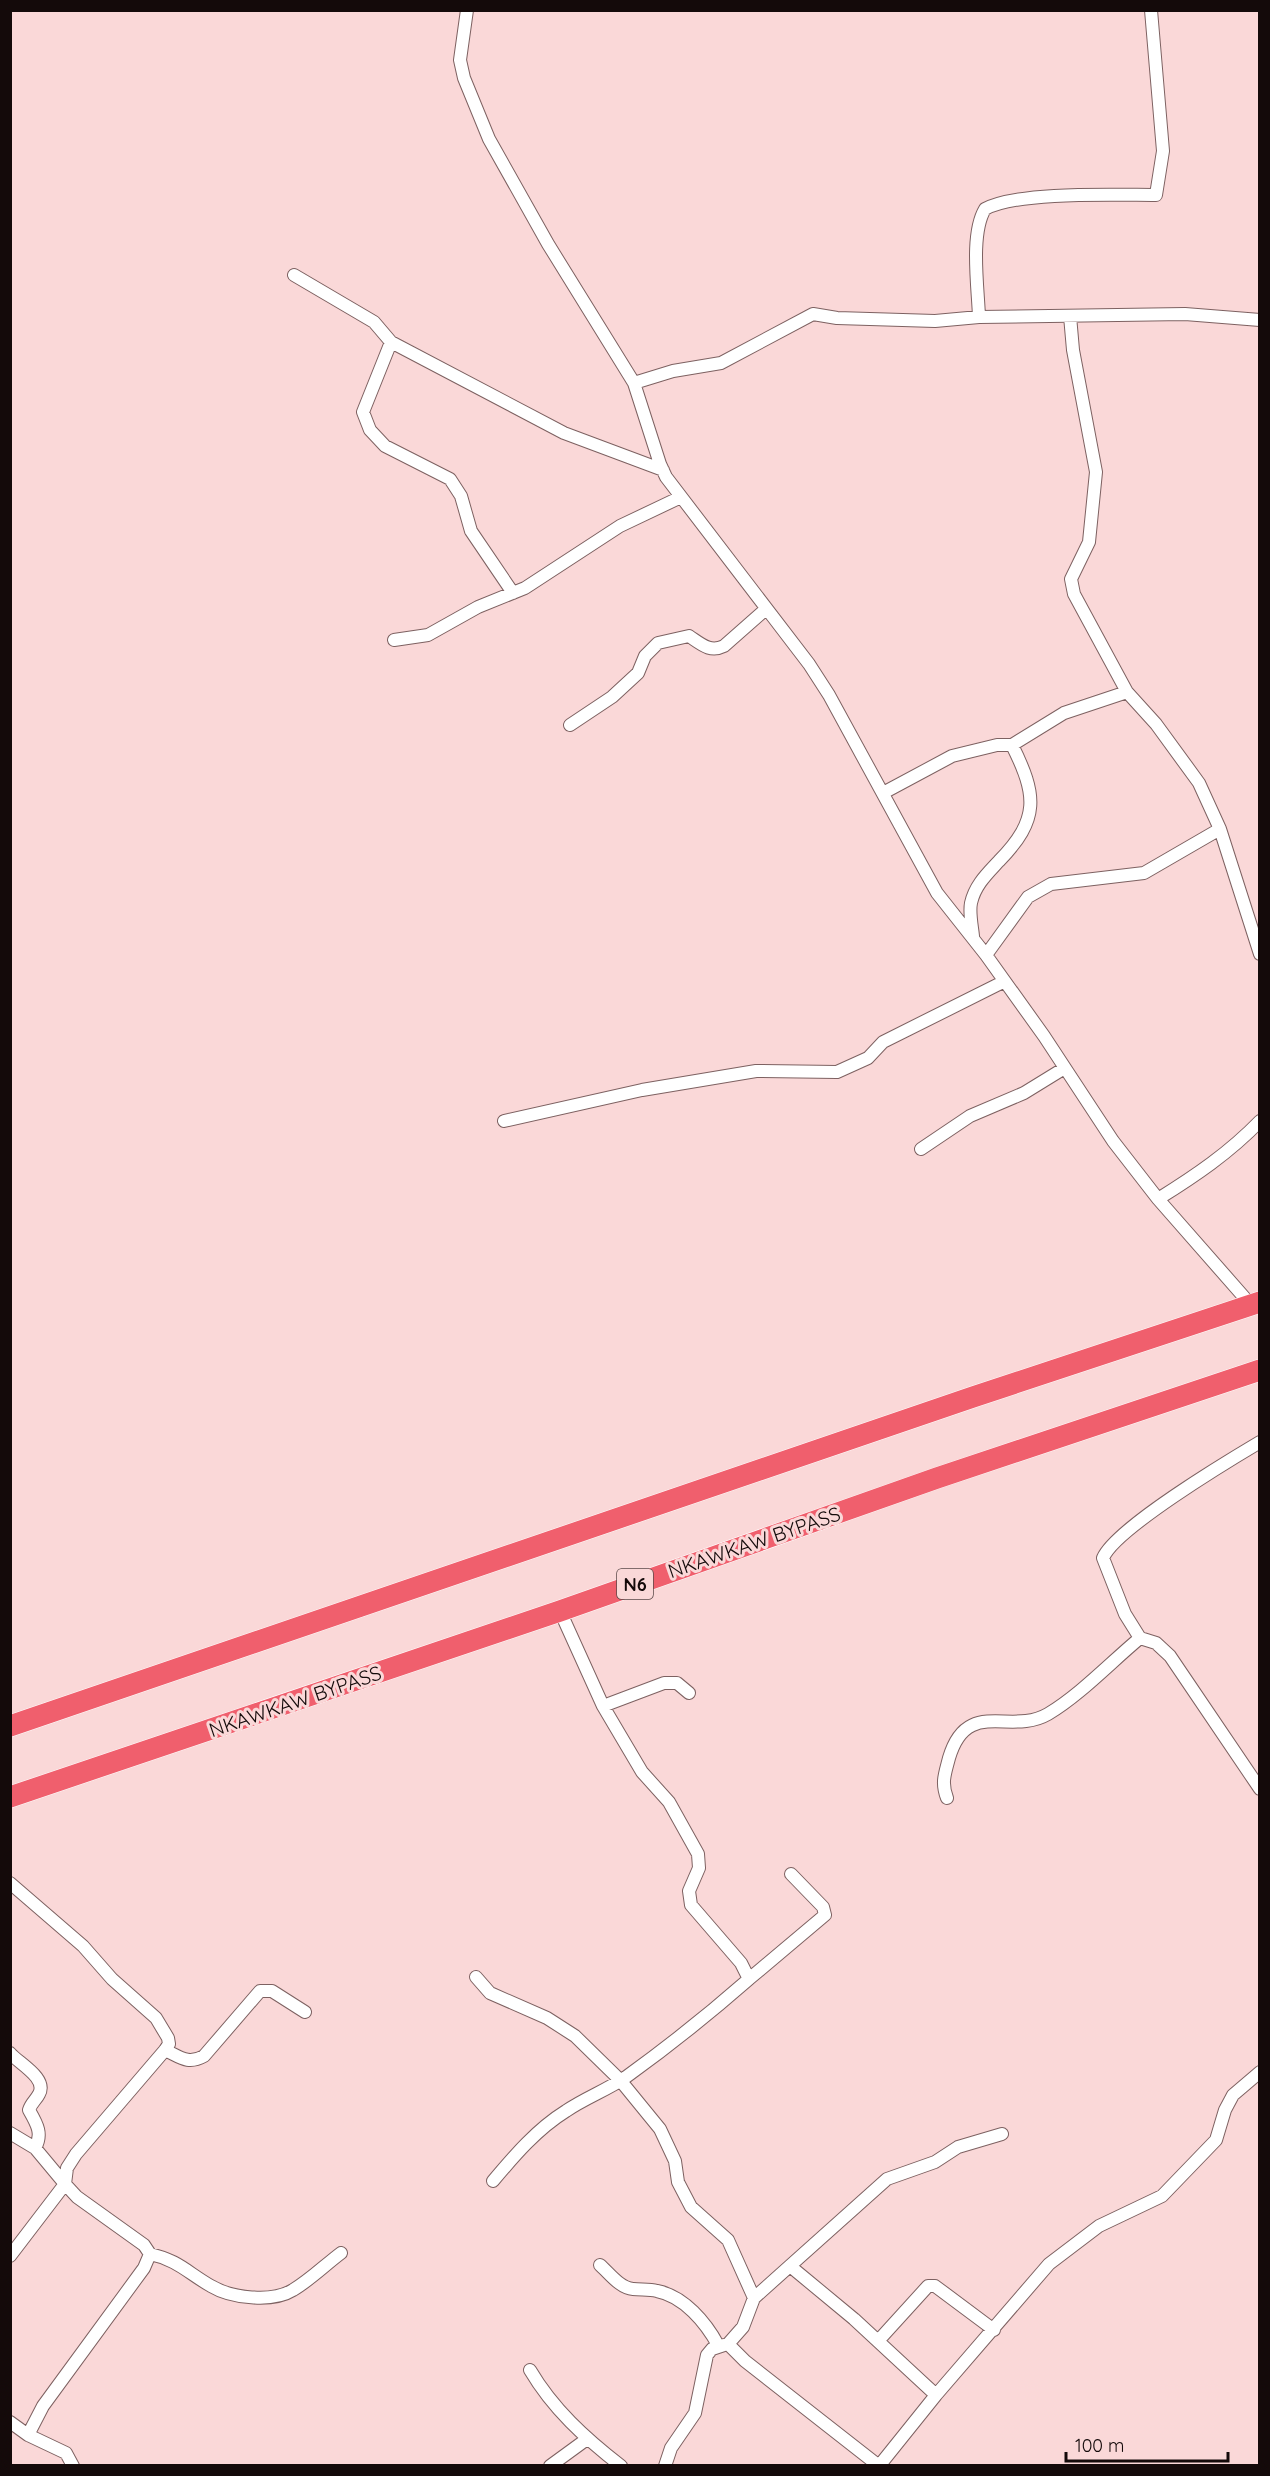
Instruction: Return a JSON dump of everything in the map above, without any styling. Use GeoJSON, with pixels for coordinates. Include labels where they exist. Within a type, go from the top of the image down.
{"type":"FeatureCollection","features":[{"type":"Feature","properties":{"kind":"highway"},"geometry":{"type":"LineString","coordinates":[[10,1726],[961,1401],[1255,1304]]}},
{"type":"Feature","properties":{"kind":"highway","name":"NKAWKAW BYPASS"},"geometry":{"type":"LineString","coordinates":[[10,1797],[560,1611],[937,1478],[1260,1370]]}},
{"type":"Feature","properties":{"kind":"street"},"geometry":{"type":"LineString","coordinates":[[467,10],[460,60],[464,78],[489,139],[548,244],[634,384],[663,470],[830,695],[937,892],[986,955],[1044,1036],[1063,1069],[1158,1199],[1255,1304]]}},
{"type":"Feature","properties":{"kind":"street"},"geometry":{"type":"LineString","coordinates":[[979,317],[979,219],[985,209],[1006,202],[1079,194],[1156,195],[1163,151],[1151,10]]}},
{"type":"Feature","properties":{"kind":"street"},"geometry":{"type":"LineString","coordinates":[[294,275],[374,322],[392,342],[564,433],[663,470]]}},
{"type":"Feature","properties":{"kind":"street"},"geometry":{"type":"LineString","coordinates":[[634,384],[673,372],[721,363],[813,314],[837,318],[935,321],[979,317],[1185,314],[1260,320]]}},
{"type":"Feature","properties":{"kind":"street"},"geometry":{"type":"LineString","coordinates":[[1070,316],[1073,350],[1096,472],[1089,542],[1071,579],[1074,594],[1127,692],[1156,724],[1199,783],[1220,829],[1256,951],[1260,954]]}},
{"type":"Feature","properties":{"kind":"street"},"geometry":{"type":"LineString","coordinates":[[392,342],[363,412],[370,430],[385,446],[450,479],[461,496],[471,531],[513,593]]}},
{"type":"Feature","properties":{"kind":"street"},"geometry":{"type":"LineString","coordinates":[[394,640],[428,635],[478,607],[525,588],[620,526],[681,497]]}},
{"type":"Feature","properties":{"kind":"street"},"geometry":{"type":"LineString","coordinates":[[570,725],[612,696],[638,673],[645,656],[658,643],[689,636],[707,648],[716,650],[724,646],[766,609]]}},
{"type":"Feature","properties":{"kind":"street"},"geometry":{"type":"LineString","coordinates":[[883,793],[952,756],[986,747],[1011,745],[1064,713],[1127,692]]}},
{"type":"Feature","properties":{"kind":"street"},"geometry":{"type":"LineString","coordinates":[[973,937],[970,905],[977,885],[1012,848],[1030,815],[1032,792],[1026,773],[1011,745]]}},
{"type":"Feature","properties":{"kind":"street"},"geometry":{"type":"LineString","coordinates":[[986,955],[1028,897],[1051,884],[1144,873],[1220,829]]}},
{"type":"Feature","properties":{"kind":"street"},"geometry":{"type":"LineString","coordinates":[[504,1121],[642,1090],[745,1073],[837,1072],[868,1058],[883,1042],[1004,982]]}},
{"type":"Feature","properties":{"kind":"street"},"geometry":{"type":"LineString","coordinates":[[921,1149],[970,1116],[1024,1093],[1063,1069]]}},
{"type":"Feature","properties":{"kind":"street"},"geometry":{"type":"LineString","coordinates":[[1158,1199],[1204,1171],[1260,1121]]}},
{"type":"Feature","properties":{"kind":"street"},"geometry":{"type":"LineString","coordinates":[[1260,1442],[1153,1513],[1111,1545],[1105,1554],[1104,1563],[1125,1614],[1140,1638],[1156,1643],[1170,1656],[1260,1789]]}},
{"type":"Feature","properties":{"kind":"street"},"geometry":{"type":"LineString","coordinates":[[560,1611],[603,1706],[642,1773],[669,1802],[698,1854],[699,1868],[689,1891],[691,1905],[741,1963],[749,1979]]}},
{"type":"Feature","properties":{"kind":"street"},"geometry":{"type":"LineString","coordinates":[[947,1798],[942,1784],[953,1744],[961,1733],[977,1722],[1040,1718],[1058,1708],[1140,1638]]}},
{"type":"Feature","properties":{"kind":"street"},"geometry":{"type":"LineString","coordinates":[[603,1706],[664,1683],[677,1683],[689,1693]]}},
{"type":"Feature","properties":{"kind":"street"},"geometry":{"type":"LineString","coordinates":[[493,2181],[520,2148],[564,2112],[621,2080],[698,2024],[825,1915],[823,1906],[790,1874]]}},
{"type":"Feature","properties":{"kind":"street"},"geometry":{"type":"LineString","coordinates":[[10,1883],[83,1946],[112,1979],[156,2018],[168,2037],[169,2044],[76,2154],[67,2168],[65,2184],[10,2256]]}},
{"type":"Feature","properties":{"kind":"street"},"geometry":{"type":"LineString","coordinates":[[476,1977],[490,1993],[547,2018],[574,2036],[621,2080],[660,2129],[675,2161],[678,2182],[691,2207],[728,2240],[754,2298]]}},
{"type":"Feature","properties":{"kind":"street"},"geometry":{"type":"LineString","coordinates":[[165,2050],[194,2062],[204,2056],[260,1991],[272,1991],[305,2012]]}},
{"type":"Feature","properties":{"kind":"street"},"geometry":{"type":"LineString","coordinates":[[10,2053],[28,2067],[39,2085],[40,2092],[29,2110],[39,2131],[40,2139],[34,2148]]}},
{"type":"Feature","properties":{"kind":"street"},"geometry":{"type":"LineString","coordinates":[[600,2265],[619,2283],[630,2289],[658,2291],[674,2299],[705,2322],[723,2345],[879,2466],[936,2395],[1049,2264],[1099,2226],[1162,2196],[1216,2140],[1225,2110],[1233,2095],[1260,2072]]}},
{"type":"Feature","properties":{"kind":"street"},"geometry":{"type":"LineString","coordinates":[[10,2133],[34,2148],[77,2197],[144,2245],[150,2254],[166,2257],[211,2286],[232,2295],[268,2296],[291,2292],[341,2253]]}},
{"type":"Feature","properties":{"kind":"street"},"geometry":{"type":"LineString","coordinates":[[665,2466],[671,2448],[695,2413],[707,2355],[723,2345],[743,2326],[754,2298],[887,2179],[935,2162],[958,2147],[1002,2134]]}},
{"type":"Feature","properties":{"kind":"street"},"geometry":{"type":"LineString","coordinates":[[28,2435],[43,2406],[144,2268],[150,2254]]}},
{"type":"Feature","properties":{"kind":"street"},"geometry":{"type":"LineString","coordinates":[[790,2266],[878,2341],[936,2395]]}},
{"type":"Feature","properties":{"kind":"street"},"geometry":{"type":"LineString","coordinates":[[878,2341],[928,2286],[935,2286],[994,2330]]}},
{"type":"Feature","properties":{"kind":"street"},"geometry":{"type":"LineString","coordinates":[[530,2370],[544,2393],[587,2439],[621,2466]]}},
{"type":"Feature","properties":{"kind":"street"},"geometry":{"type":"LineString","coordinates":[[10,2422],[28,2435],[66,2453],[73,2466]]}},
{"type":"Feature","properties":{"kind":"street"},"geometry":{"type":"LineString","coordinates":[[550,2466],[587,2439]]}}]}
